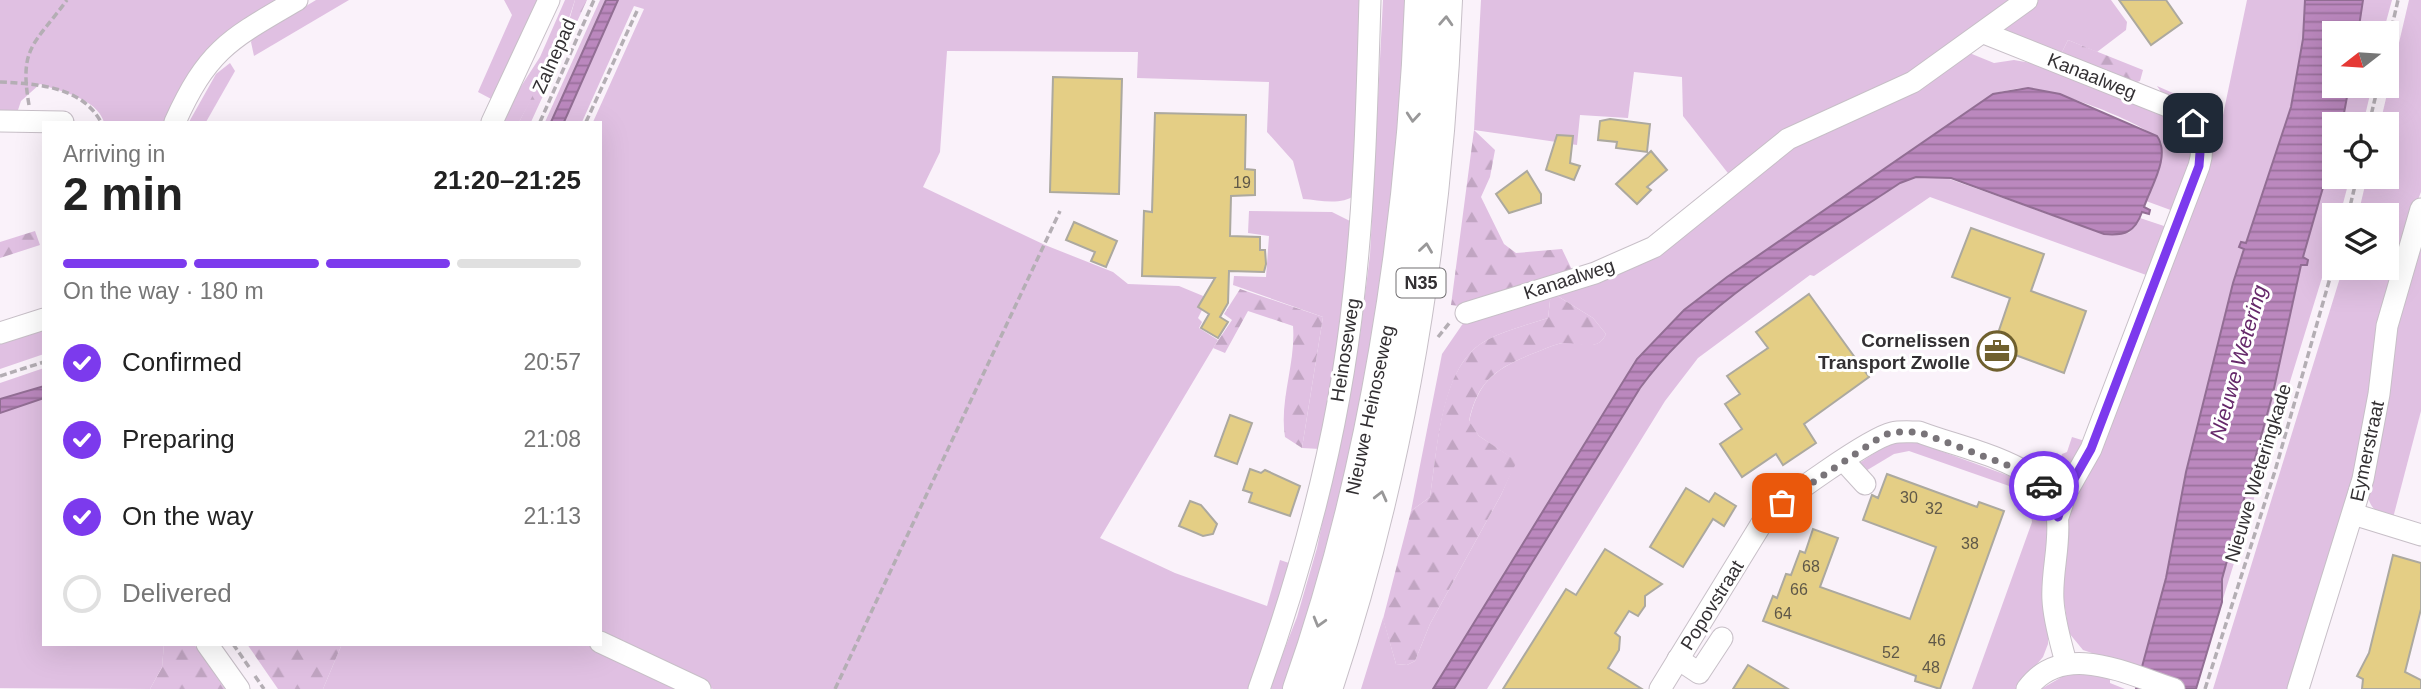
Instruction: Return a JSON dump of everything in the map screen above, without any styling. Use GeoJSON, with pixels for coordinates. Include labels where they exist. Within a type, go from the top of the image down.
{"type":"FeatureCollection","features":[{"type":"Feature","properties":{"kind":"highway","name":"Nieuwe Heinoseweg"},"geometry":{"type":"LineString","coordinates":[[1298,689],[1347,517],[1366,438],[1389,316],[1408,188],[1420,0]]}},
{"type":"Feature","properties":{"kind":"highway","name":"Nieuwe Heinoseweg"},"geometry":{"type":"LineString","coordinates":[[1327,689],[1365,562],[1408,364],[1436,169],[1447,0]]}},
{"type":"Feature","properties":{"kind":"street"},"geometry":{"type":"LineString","coordinates":[[175,121],[190,89],[213,56],[230,41],[297,0]]}},
{"type":"Feature","properties":{"kind":"street"},"geometry":{"type":"LineString","coordinates":[[492,121],[550,0]]}},
{"type":"Feature","properties":{"kind":"street","name":"Heinoseweg"},"geometry":{"type":"LineString","coordinates":[[1259,689],[1302,561],[1346,349],[1362,209],[1370,0]]}},
{"type":"Feature","properties":{"kind":"street","name":"Kanaalweg"},"geometry":{"type":"LineString","coordinates":[[1466,313],[1595,273],[1654,247],[1788,139],[1913,82],[2027,0]]}},
{"type":"Feature","properties":{"kind":"street","name":"Kanaalweg"},"geometry":{"type":"LineString","coordinates":[[1984,33],[2180,111],[2193,123],[2201,139],[2201,158],[2189,192],[2091,449],[2066,493],[2058,517]]}},
{"type":"Feature","properties":{"kind":"street"},"geometry":{"type":"LineString","coordinates":[[0,121],[42,121]]}},
{"type":"Feature","properties":{"kind":"street","name":"Eymerstraat"},"geometry":{"type":"LineString","coordinates":[[2298,689],[2353,514],[2379,394],[2386,326],[2421,209]]}},
{"type":"Feature","properties":{"kind":"street"},"geometry":{"type":"LineString","coordinates":[[0,333],[42,320]]}},
{"type":"Feature","properties":{"kind":"street","name":"Popovstraat"},"geometry":{"type":"LineString","coordinates":[[1660,689],[1765,518],[1782,503],[1882,436],[1893,432],[1919,432],[2033,477],[2050,494],[2058,517]]}},
{"type":"Feature","properties":{"kind":"street"},"geometry":{"type":"LineString","coordinates":[[1844,461],[1865,484]]}},
{"type":"Feature","properties":{"kind":"street"},"geometry":{"type":"LineString","coordinates":[[2353,514],[2421,535]]}},
{"type":"Feature","properties":{"kind":"street"},"geometry":{"type":"LineString","coordinates":[[2058,517],[2053,603],[2066,663]]}},
{"type":"Feature","properties":{"kind":"street"},"geometry":{"type":"LineString","coordinates":[[1678,659],[1699,673],[1722,638]]}},
{"type":"Feature","properties":{"kind":"street"},"geometry":{"type":"LineString","coordinates":[[602,643],[700,689]]}},
{"type":"Feature","properties":{"kind":"street"},"geometry":{"type":"LineString","coordinates":[[208,646],[239,689]]}},
{"type":"Feature","properties":{"kind":"street"},"geometry":{"type":"LineString","coordinates":[[2026,689],[2040,673],[2066,663],[2089,664],[2174,689]]}},
{"type":"Feature","properties":{"kind":"path"},"geometry":{"type":"LineString","coordinates":[[32,121],[25,83],[26,54],[67,0]]}},
{"type":"Feature","properties":{"kind":"path","name":"Zalnepad"},"geometry":{"type":"LineString","coordinates":[[540,121],[593,0]]}},
{"type":"Feature","properties":{"kind":"path"},"geometry":{"type":"LineString","coordinates":[[2393,21],[2398,0]]}},
{"type":"Feature","properties":{"kind":"path"},"geometry":{"type":"LineString","coordinates":[[586,121],[637,11]]}},
{"type":"Feature","properties":{"kind":"path"},"geometry":{"type":"LineString","coordinates":[[0,82],[25,83],[64,90],[84,102],[100,121]]}},
{"type":"Feature","properties":{"kind":"path"},"geometry":{"type":"LineString","coordinates":[[835,689],[1060,211]]}},
{"type":"Feature","properties":{"kind":"path","name":"Nieuwe Weteringkade"},"geometry":{"type":"LineString","coordinates":[[2206,689],[2275,471],[2329,280]]}},
{"type":"Feature","properties":{"kind":"path"},"geometry":{"type":"LineString","coordinates":[[0,376],[42,363]]}},
{"type":"Feature","properties":{"kind":"green space"},"geometry":{"type":"Polygon","coordinates":[[[0,0],[284,0],[241,25],[173,121],[104,121],[94,107],[86,102],[40,84],[21,101],[17,113],[0,113],[0,0]]]}},
{"type":"Feature","properties":{"kind":"green space"},"geometry":{"type":"Polygon","coordinates":[[[316,0],[349,0],[254,56],[251,42],[253,38],[316,0]]]}},
{"type":"Feature","properties":{"kind":"green space"},"geometry":{"type":"Polygon","coordinates":[[[504,0],[542,0],[495,101],[478,92],[512,15],[504,0]]]}},
{"type":"Feature","properties":{"kind":"green space"},"geometry":{"type":"Polygon","coordinates":[[[565,0],[575,0],[543,78],[520,121],[499,121],[540,57],[565,0]]]}},
{"type":"Feature","properties":{"kind":"green space"},"geometry":{"type":"Polygon","coordinates":[[[575,0],[587,0],[531,121],[520,121],[566,31],[575,0]]]}},
{"type":"Feature","properties":{"kind":"green space"},"geometry":{"type":"Polygon","coordinates":[[[600,0],[606,0],[551,121],[545,121],[600,0]]]}},
{"type":"Feature","properties":{"kind":"green space"},"geometry":{"type":"Polygon","coordinates":[[[618,0],[1362,0],[1355,195],[1349,198],[1330,202],[1303,199],[1293,161],[1267,132],[1269,82],[1137,78],[1138,52],[947,51],[940,152],[923,187],[1045,245],[1113,272],[1128,284],[1179,286],[1208,298],[1198,318],[1202,322],[1199,328],[1218,340],[1100,538],[1175,573],[1267,606],[1280,560],[1289,563],[1252,689],[713,689],[602,637],[602,121],[593,121],[644,9],[634,6],[582,121],[564,121],[618,0]]]}},
{"type":"Feature","properties":{"kind":"green space"},"geometry":{"type":"Polygon","coordinates":[[[1383,0],[1410,0],[1396,193],[1351,458],[1288,689],[1269,689],[1297,617],[1317,548],[1360,335],[1370,255],[1383,0]]]}},
{"type":"Feature","properties":{"kind":"green space"},"geometry":{"type":"Polygon","coordinates":[[[1481,0],[2021,0],[1951,53],[1731,177],[1683,116],[1682,77],[1634,72],[1628,118],[1580,115],[1577,145],[1474,130],[1481,0]]]}},
{"type":"Feature","properties":{"kind":"green space"},"geometry":{"type":"Polygon","coordinates":[[[2035,0],[2111,0],[2127,22],[2126,30],[2097,52],[2068,40],[2060,56],[2004,32],[2003,25],[2035,0]]]}},
{"type":"Feature","properties":{"kind":"green space"},"geometry":{"type":"Polygon","coordinates":[[[2247,0],[2305,0],[2303,39],[2291,107],[2246,243],[2240,247],[2245,249],[2233,283],[2186,472],[2166,578],[2142,670],[2083,650],[2069,633],[2062,589],[2069,515],[2208,159],[2157,86],[2223,115],[2247,0]]]}},
{"type":"Feature","properties":{"kind":"green space"},"geometry":{"type":"Polygon","coordinates":[[[2363,0],[2392,0],[2386,21],[2360,21],[2363,0]]]}},
{"type":"Feature","properties":{"kind":"green space"},"geometry":{"type":"Polygon","coordinates":[[[2409,0],[2421,0],[2421,192],[2399,252],[2399,203],[2361,203],[2364,189],[2399,189],[2399,112],[2383,112],[2386,98],[2399,98],[2399,43],[2409,0]]]}},
{"type":"Feature","properties":{"kind":"green space"},"geometry":{"type":"Polygon","coordinates":[[[2068,40],[2143,70],[2140,81],[2131,84],[2060,56],[2068,40]]]}},
{"type":"Feature","properties":{"kind":"green space"},"geometry":{"type":"Polygon","coordinates":[[[1967,52],[1994,63],[2014,60],[2055,67],[2183,121],[2194,142],[2193,165],[2176,212],[2146,201],[2160,163],[2162,143],[2153,135],[2098,108],[2056,94],[2026,88],[1993,94],[1727,277],[1684,310],[1637,359],[1433,689],[1361,689],[1383,618],[1396,664],[1407,665],[1415,661],[1430,624],[1501,495],[1516,461],[1479,436],[1469,422],[1484,385],[1511,363],[1560,344],[1593,345],[1603,340],[1606,334],[1593,318],[1553,293],[1654,254],[1706,215],[1793,141],[1907,91],[1967,52]]]}},
{"type":"Feature","properties":{"kind":"green space"},"geometry":{"type":"Polygon","coordinates":[[[230,63],[235,71],[207,121],[190,121],[216,74],[230,63]]]}},
{"type":"Feature","properties":{"kind":"green space"},"geometry":{"type":"Polygon","coordinates":[[[2347,98],[2369,98],[2366,112],[2344,112],[2347,98]]]}},
{"type":"Feature","properties":{"kind":"green space"},"geometry":{"type":"Polygon","coordinates":[[[1474,130],[1495,150],[1490,177],[1481,197],[1504,244],[1516,253],[1562,249],[1573,272],[1468,307],[1451,305],[1474,130]]]}},
{"type":"Feature","properties":{"kind":"green space"},"geometry":{"type":"Polygon","coordinates":[[[1941,176],[2104,234],[2129,233],[2140,218],[2170,228],[2088,445],[2058,491],[2053,480],[2062,454],[2067,452],[2072,437],[2085,441],[2149,276],[1930,197],[1814,276],[1810,275],[1698,358],[1665,401],[1487,689],[1454,689],[1640,388],[1666,356],[1727,300],[1795,251],[1901,183],[1916,177],[1941,176]]]}},
{"type":"Feature","properties":{"kind":"green space"},"geometry":{"type":"Polygon","coordinates":[[[2322,189],[2347,189],[2343,203],[2322,203],[2322,278],[2222,602],[2222,579],[2273,393],[2301,264],[2307,265],[2307,260],[2302,258],[2322,189]]]}},
{"type":"Feature","properties":{"kind":"green space"},"geometry":{"type":"Polygon","coordinates":[[[1249,211],[1332,212],[1350,221],[1345,318],[1320,449],[1302,448],[1323,317],[1233,285],[1234,276],[1266,277],[1269,236],[1248,233],[1249,211]]]}},
{"type":"Feature","properties":{"kind":"green space"},"geometry":{"type":"Polygon","coordinates":[[[35,231],[40,245],[0,258],[0,242],[35,231]]]}},
{"type":"Feature","properties":{"kind":"green space"},"geometry":{"type":"Polygon","coordinates":[[[2421,232],[2421,411],[2393,518],[2374,509],[2367,489],[2395,327],[2421,232]]]}},
{"type":"Feature","properties":{"kind":"green space"},"geometry":{"type":"Polygon","coordinates":[[[2339,280],[2394,280],[2357,465],[2290,689],[2213,689],[2339,280]]]}},
{"type":"Feature","properties":{"kind":"green space"},"geometry":{"type":"Polygon","coordinates":[[[1240,289],[1323,317],[1302,448],[1285,437],[1284,409],[1293,326],[1248,311],[1225,353],[1213,348],[1232,320],[1224,314],[1240,289]]]}},
{"type":"Feature","properties":{"kind":"green space"},"geometry":{"type":"Polygon","coordinates":[[[1551,292],[1593,318],[1606,334],[1603,340],[1593,345],[1560,344],[1511,363],[1484,385],[1469,421],[1479,436],[1517,461],[1430,624],[1415,661],[1407,665],[1396,664],[1383,619],[1411,511],[1430,497],[1443,410],[1450,388],[1459,368],[1471,352],[1487,340],[1548,318],[1551,292]]]}},
{"type":"Feature","properties":{"kind":"green space"},"geometry":{"type":"Polygon","coordinates":[[[1551,294],[1548,318],[1487,340],[1471,352],[1459,368],[1444,410],[1430,497],[1411,511],[1442,354],[1464,322],[1551,294]]]}},
{"type":"Feature","properties":{"kind":"green space"},"geometry":{"type":"Polygon","coordinates":[[[42,327],[42,355],[0,369],[0,341],[42,327]]]}},
{"type":"Feature","properties":{"kind":"green space"},"geometry":{"type":"Polygon","coordinates":[[[42,369],[42,387],[0,399],[0,383],[42,369]]]}},
{"type":"Feature","properties":{"kind":"green space"},"geometry":{"type":"Polygon","coordinates":[[[42,399],[42,646],[164,646],[162,667],[150,689],[0,688],[0,413],[42,399]]]}},
{"type":"Feature","properties":{"kind":"green space"},"geometry":{"type":"Polygon","coordinates":[[[1916,442],[2023,481],[2039,495],[2048,512],[2048,644],[2043,657],[2016,689],[1972,689],[2032,522],[2029,502],[2015,488],[1909,451],[1894,454],[1864,472],[1858,464],[1888,444],[1916,442]]]}},
{"type":"Feature","properties":{"kind":"green space"},"geometry":{"type":"Polygon","coordinates":[[[164,646],[195,646],[225,689],[150,689],[162,667],[164,646]]]}},
{"type":"Feature","properties":{"kind":"green space"},"geometry":{"type":"Polygon","coordinates":[[[248,646],[341,646],[323,689],[278,689],[248,646]]]}},
{"type":"Feature","properties":{"kind":"green space"},"geometry":{"type":"Polygon","coordinates":[[[341,646],[599,646],[689,689],[323,689],[341,646]]]}},
{"type":"Feature","properties":{"kind":"green space"},"geometry":{"type":"Polygon","coordinates":[[[2086,672],[2110,678],[2110,683],[2125,689],[2041,689],[2067,674],[2086,672]]]}},
{"type":"Feature","properties":{"kind":"water"},"geometry":{"type":"Polygon","coordinates":[[[606,0],[618,0],[564,121],[551,121],[606,0]]]}},
{"type":"Feature","properties":{"kind":"water","name":"Nieuwe Wetering"},"geometry":{"type":"Polygon","coordinates":[[[2305,0],[2363,0],[2360,21],[2322,21],[2322,98],[2347,98],[2344,112],[2322,112],[2323,189],[2303,257],[2308,260],[2307,265],[2301,265],[2273,393],[2222,579],[2222,602],[2196,689],[2136,689],[2166,578],[2186,472],[2244,249],[2239,247],[2241,242],[2246,243],[2291,107],[2303,39],[2305,0]]]}},
{"type":"Feature","properties":{"kind":"water"},"geometry":{"type":"Polygon","coordinates":[[[2028,88],[2060,94],[2157,136],[2162,153],[2144,207],[2150,210],[2149,214],[2142,212],[2136,224],[2128,231],[2104,234],[1951,178],[1916,177],[1900,183],[1795,251],[1727,300],[1666,356],[1640,388],[1454,689],[1433,689],[1637,359],[1684,310],[1727,277],[1993,94],[2028,88]]]}},
{"type":"Feature","properties":{"kind":"water"},"geometry":{"type":"Polygon","coordinates":[[[42,387],[42,399],[0,413],[0,399],[42,387]]]}},
{"type":"Feature","properties":{"kind":"building"},"geometry":{"type":"Polygon","coordinates":[[[2119,0],[2166,0],[2182,23],[2151,45],[2119,0]]]}},
{"type":"Feature","properties":{"kind":"building"},"geometry":{"type":"Polygon","coordinates":[[[1053,77],[1122,79],[1119,194],[1050,192],[1053,77]]]}},
{"type":"Feature","properties":{"kind":"building"},"geometry":{"type":"Polygon","coordinates":[[[1155,113],[1246,115],[1245,169],[1255,170],[1255,195],[1231,196],[1230,236],[1260,237],[1260,250],[1265,250],[1266,264],[1264,272],[1229,271],[1228,303],[1220,317],[1228,322],[1218,338],[1201,328],[1209,314],[1198,307],[1215,278],[1142,276],[1144,211],[1152,212],[1155,113]]]}},
{"type":"Feature","properties":{"kind":"building"},"geometry":{"type":"Polygon","coordinates":[[[1610,119],[1650,124],[1647,152],[1616,148],[1617,142],[1598,140],[1600,121],[1610,119]]]}},
{"type":"Feature","properties":{"kind":"building"},"geometry":{"type":"Polygon","coordinates":[[[1557,135],[1573,136],[1570,163],[1580,166],[1574,180],[1546,170],[1557,135]]]}},
{"type":"Feature","properties":{"kind":"building"},"geometry":{"type":"Polygon","coordinates":[[[1651,151],[1667,170],[1647,187],[1651,190],[1637,204],[1616,184],[1651,151]]]}},
{"type":"Feature","properties":{"kind":"building"},"geometry":{"type":"Polygon","coordinates":[[[1527,171],[1541,194],[1541,203],[1509,213],[1496,194],[1527,171]]]}},
{"type":"Feature","properties":{"kind":"building"},"geometry":{"type":"Polygon","coordinates":[[[1074,222],[1117,241],[1106,267],[1091,261],[1095,252],[1066,240],[1074,222]]]}},
{"type":"Feature","properties":{"kind":"building"},"geometry":{"type":"Polygon","coordinates":[[[1971,228],[2044,254],[2031,291],[2086,311],[2064,373],[2010,353],[1998,362],[1985,354],[1986,346],[1996,339],[2010,298],[1952,277],[1971,228]]]}},
{"type":"Feature","properties":{"kind":"building"},"geometry":{"type":"Polygon","coordinates":[[[1809,294],[1869,377],[1804,424],[1816,443],[1783,465],[1776,454],[1742,477],[1720,444],[1742,429],[1725,404],[1740,394],[1727,376],[1768,348],[1756,332],[1809,294]]]}},
{"type":"Feature","properties":{"kind":"building"},"geometry":{"type":"Polygon","coordinates":[[[1230,415],[1252,423],[1237,464],[1215,456],[1230,415]]]}},
{"type":"Feature","properties":{"kind":"building"},"geometry":{"type":"Polygon","coordinates":[[[1250,469],[1261,473],[1265,470],[1300,486],[1290,516],[1249,502],[1252,493],[1243,490],[1250,469]]]}},
{"type":"Feature","properties":{"kind":"building"},"geometry":{"type":"Polygon","coordinates":[[[1887,474],[1977,507],[1979,502],[2004,511],[1940,689],[1915,681],[1916,676],[1763,621],[1773,596],[1777,598],[1786,574],[1791,575],[1800,551],[1805,553],[1813,529],[1838,538],[1820,587],[1910,619],[1936,547],[1863,520],[1872,495],[1878,498],[1887,474]]]}},
{"type":"Feature","properties":{"kind":"building"},"geometry":{"type":"Polygon","coordinates":[[[1686,488],[1709,502],[1715,493],[1736,506],[1724,526],[1713,519],[1683,567],[1650,547],[1686,488]]]}},
{"type":"Feature","properties":{"kind":"building"},"geometry":{"type":"Polygon","coordinates":[[[1190,501],[1201,505],[1217,524],[1213,534],[1203,536],[1179,526],[1190,501]]]}},
{"type":"Feature","properties":{"kind":"building"},"geometry":{"type":"Polygon","coordinates":[[[1605,549],[1662,584],[1645,596],[1645,606],[1638,616],[1629,611],[1615,633],[1620,637],[1619,650],[1608,668],[1642,689],[1503,689],[1566,589],[1576,595],[1605,549]]]}},
{"type":"Feature","properties":{"kind":"building"},"geometry":{"type":"Polygon","coordinates":[[[2393,555],[2421,563],[2421,609],[2405,672],[2421,680],[2421,689],[2362,689],[2363,679],[2357,676],[2369,653],[2393,555]]]}},
{"type":"Feature","properties":{"kind":"building"},"geometry":{"type":"Polygon","coordinates":[[[1748,665],[1788,689],[1733,689],[1748,665]]]}},
{"type":"Feature","properties":{"kind":"way so far"},"geometry":{"type":"LineString","coordinates":[[1782,503],[1882,436],[1893,432],[1919,432],[2023,471],[2044,486]]}},
{"type":"Feature","properties":{"kind":"place","name":"Cornelissen Transport Zwolle"},"geometry":{"type":"Point","coordinates":[1997,351]}},
{"type":"Feature","properties":{"kind":"route"},"geometry":{"type":"LineString","coordinates":[[2044,486],[2056,506],[2058,517],[2066,493],[2091,449],[2199,166],[2201,139],[2193,123]]}}]}
